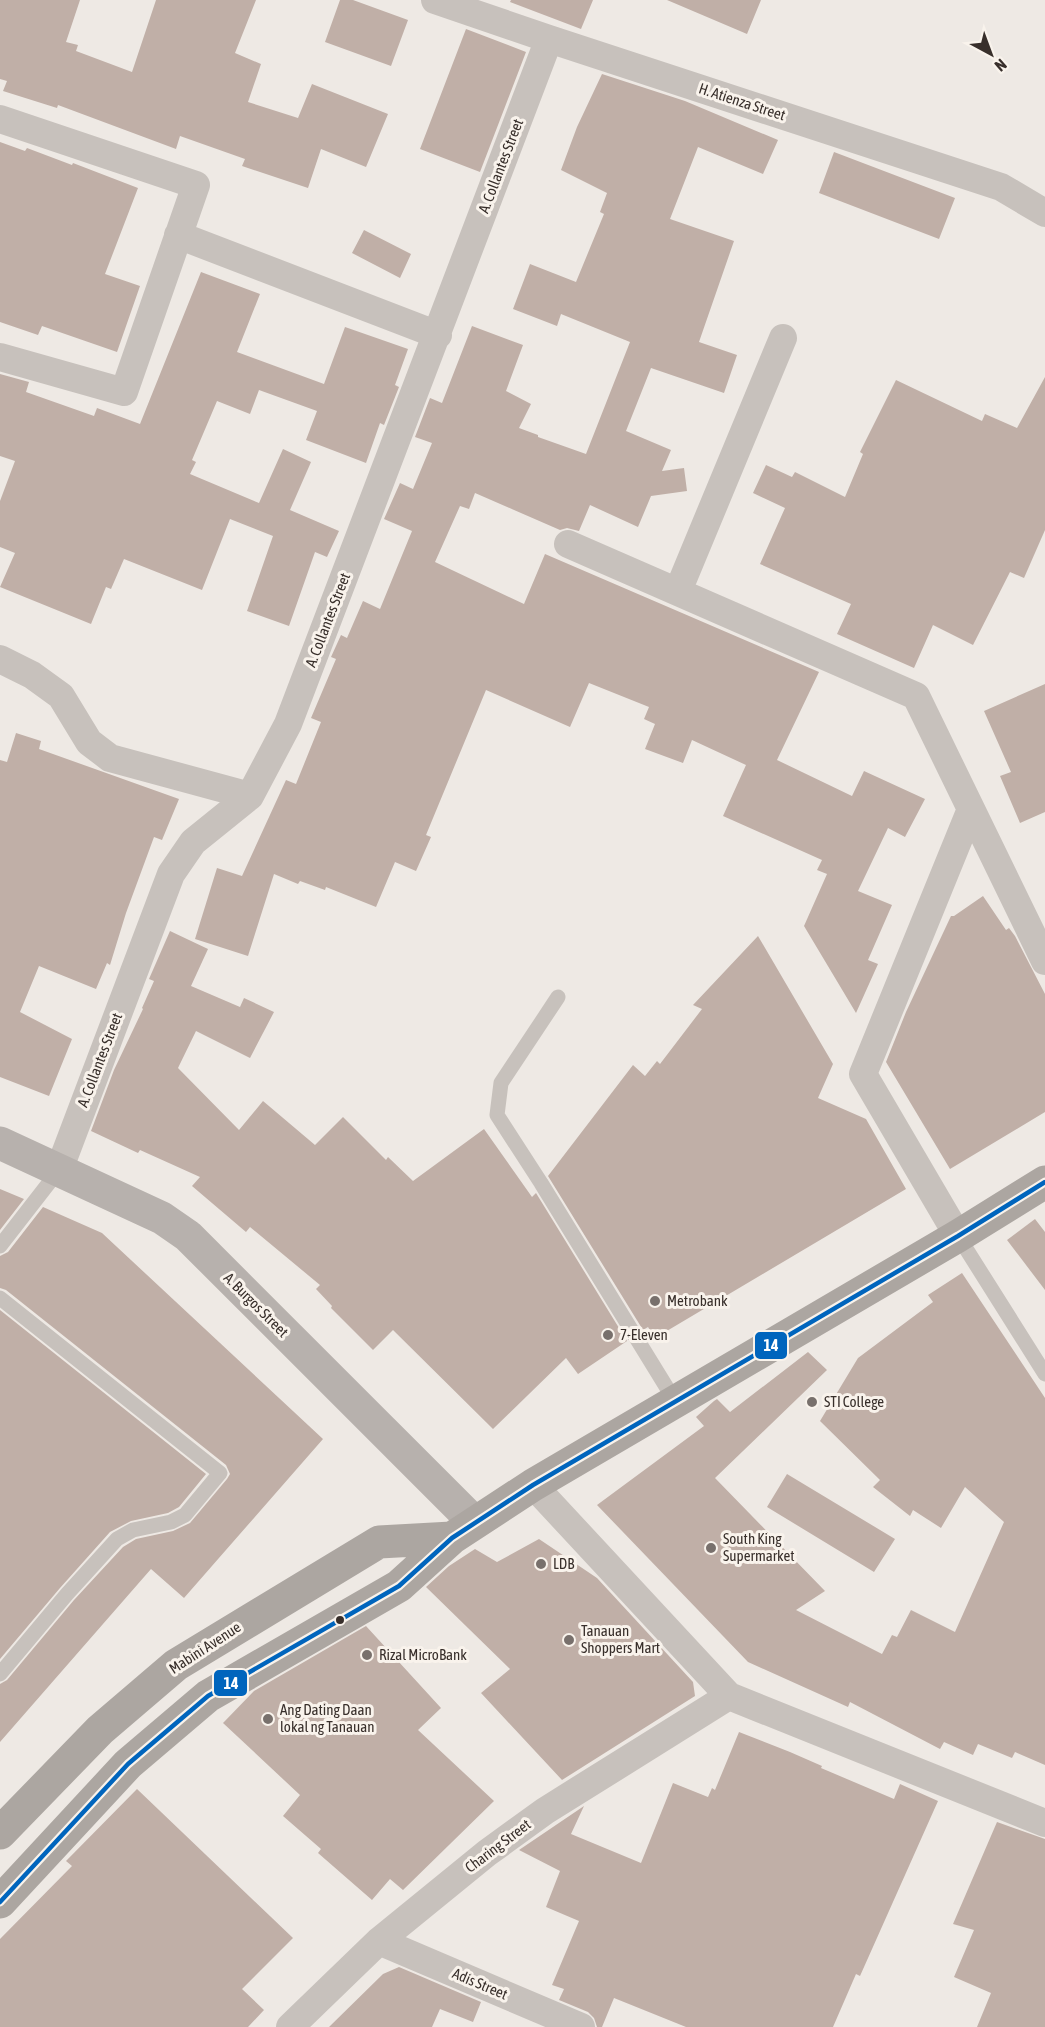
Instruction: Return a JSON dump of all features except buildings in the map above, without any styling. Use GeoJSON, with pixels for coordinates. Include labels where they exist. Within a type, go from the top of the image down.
{"type":"FeatureCollection","features":[{"type":"Feature","properties":{"kind":"main road","name":"Mabini Avenue"},"geometry":{"type":"LineString","coordinates":[[0,1902],[128,1764],[208,1696],[399,1586],[463,1530],[532,1485],[958,1236],[1045,1182]]}},
{"type":"Feature","properties":{"kind":"main road","name":"Mabini Avenue"},"geometry":{"type":"LineString","coordinates":[[0,1833],[100,1730],[176,1665],[379,1542],[463,1530]]}},
{"type":"Feature","properties":{"kind":"street","name":"H. Atienza Street"},"geometry":{"type":"LineString","coordinates":[[435,0],[1001,187],[1045,213]]}},
{"type":"Feature","properties":{"kind":"street","name":"A. Collantes Street"},"geometry":{"type":"LineString","coordinates":[[59,1170],[171,874],[193,842],[250,796],[288,724],[549,39]]}},
{"type":"Feature","properties":{"kind":"street"},"geometry":{"type":"LineString","coordinates":[[0,119],[196,185],[124,392],[0,357]]}},
{"type":"Feature","properties":{"kind":"street"},"geometry":{"type":"LineString","coordinates":[[178,235],[438,335]]}},
{"type":"Feature","properties":{"kind":"street"},"geometry":{"type":"LineString","coordinates":[[678,591],[783,338]]}},
{"type":"Feature","properties":{"kind":"street"},"geometry":{"type":"LineString","coordinates":[[568,544],[916,696],[1045,961]]}},
{"type":"Feature","properties":{"kind":"street"},"geometry":{"type":"LineString","coordinates":[[0,659],[32,675],[61,696],[89,742],[110,758],[250,796]]}},
{"type":"Feature","properties":{"kind":"street"},"geometry":{"type":"LineString","coordinates":[[958,1236],[863,1074],[971,809]]}},
{"type":"Feature","properties":{"kind":"street","name":"A. Burgos Street"},"geometry":{"type":"LineString","coordinates":[[0,1143],[162,1218],[188,1236],[463,1530]]}},
{"type":"Feature","properties":{"kind":"street"},"geometry":{"type":"LineString","coordinates":[[532,1485],[729,1696],[1045,1822]]}},
{"type":"Feature","properties":{"kind":"street","name":"Charing Street"},"geometry":{"type":"LineString","coordinates":[[290,2027],[379,1941],[488,1853],[545,1811],[729,1696]]}},
{"type":"Feature","properties":{"kind":"street","name":"Adis Street"},"geometry":{"type":"LineString","coordinates":[[379,1941],[581,2027]]}},
{"type":"Feature","properties":{"kind":"lane"},"geometry":{"type":"LineString","coordinates":[[558,997],[501,1083],[497,1115],[542,1183],[675,1401]]}},
{"type":"Feature","properties":{"kind":"lane"},"geometry":{"type":"LineString","coordinates":[[0,1246],[59,1170]]}},
{"type":"Feature","properties":{"kind":"lane"},"geometry":{"type":"LineString","coordinates":[[958,1236],[1045,1374]]}},
{"type":"Feature","properties":{"kind":"lane"},"geometry":{"type":"LineString","coordinates":[[0,1298],[220,1473],[185,1515],[171,1522],[133,1530],[117,1539],[66,1594],[0,1674]]}},
{"type":"Feature","properties":{"kind":"transit line","name":"14"},"geometry":{"type":"LineString","coordinates":[[0,1902],[128,1764],[208,1696],[399,1586],[452,1538],[533,1485],[958,1236],[1045,1182]]}},
{"type":"Feature","properties":{"kind":"place","name":"Metrobank"},"geometry":{"type":"Point","coordinates":[655,1301]}},
{"type":"Feature","properties":{"kind":"place","name":"7-Eleven"},"geometry":{"type":"Point","coordinates":[608,1335]}},
{"type":"Feature","properties":{"kind":"place","name":"STI College"},"geometry":{"type":"Point","coordinates":[812,1402]}},
{"type":"Feature","properties":{"kind":"place","name":"South King Supermarket"},"geometry":{"type":"Point","coordinates":[711,1548]}},
{"type":"Feature","properties":{"kind":"place","name":"LDB"},"geometry":{"type":"Point","coordinates":[541,1564]}},
{"type":"Feature","properties":{"kind":"place","name":"Tanauan Shoppers Mart"},"geometry":{"type":"Point","coordinates":[569,1640]}},
{"type":"Feature","properties":{"kind":"place","name":"Rizal MicroBank"},"geometry":{"type":"Point","coordinates":[367,1655]}},
{"type":"Feature","properties":{"kind":"place","name":"Ang Dating Daan lokal ng Tanauan"},"geometry":{"type":"Point","coordinates":[268,1719]}}]}
